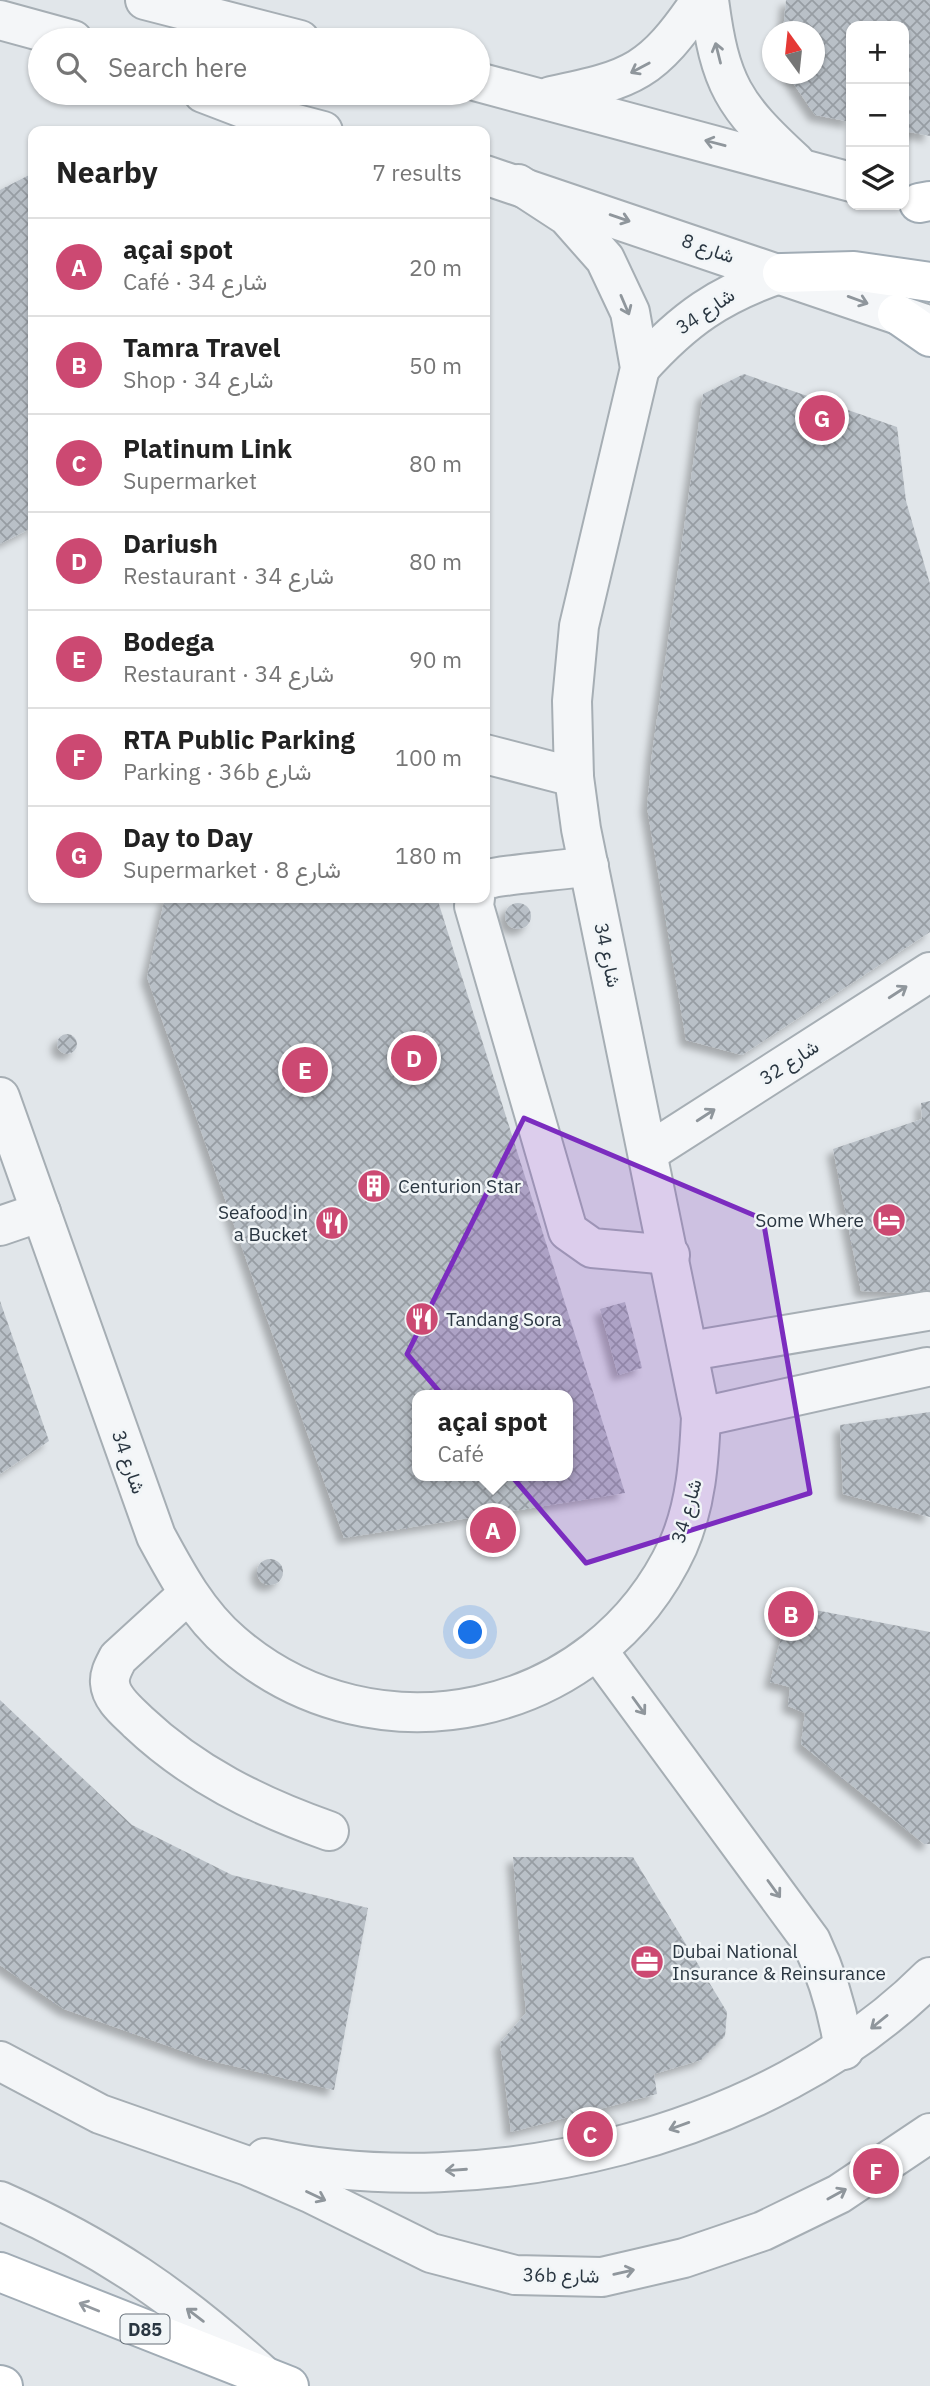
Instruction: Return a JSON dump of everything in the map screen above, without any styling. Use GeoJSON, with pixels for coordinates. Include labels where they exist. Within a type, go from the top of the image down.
{"type":"FeatureCollection","features":[{"type":"Feature","properties":{"kind":"main road"},"geometry":{"type":"LineString","coordinates":[[782,273],[854,271],[930,282]]}},
{"type":"Feature","properties":{"kind":"main road"},"geometry":{"type":"LineString","coordinates":[[914,320],[930,337]]}},
{"type":"Feature","properties":{"kind":"main road","name":"D85"},"geometry":{"type":"LineString","coordinates":[[0,2272],[277,2381]]}},
{"type":"Feature","properties":{"kind":"street"},"geometry":{"type":"LineString","coordinates":[[145,0],[254,28]]}},
{"type":"Feature","properties":{"kind":"street"},"geometry":{"type":"LineString","coordinates":[[543,98],[604,85],[646,67],[669,46],[701,0]]}},
{"type":"Feature","properties":{"kind":"street"},"geometry":{"type":"LineString","coordinates":[[709,0],[722,70],[738,103],[763,133],[799,166]]}},
{"type":"Feature","properties":{"kind":"street"},"geometry":{"type":"LineString","coordinates":[[0,20],[29,28]]}},
{"type":"Feature","properties":{"kind":"street"},"geometry":{"type":"LineString","coordinates":[[490,85],[846,180]]}},
{"type":"Feature","properties":{"kind":"street"},"geometry":{"type":"LineString","coordinates":[[234,105],[304,126]]}},
{"type":"Feature","properties":{"kind":"street","name":"شارع 8"},"geometry":{"type":"LineString","coordinates":[[501,179],[914,320]]}},
{"type":"Feature","properties":{"kind":"street","name":"شارع 34"},"geometry":{"type":"LineString","coordinates":[[0,1097],[156,1536],[188,1594],[232,1643],[286,1681],[348,1705],[413,1714],[480,1707],[542,1686],[598,1651],[644,1603],[678,1546],[697,1482],[701,1417],[690,1352],[589,866],[574,777],[572,701],[579,626],[640,368],[629,312],[605,259],[567,216],[501,179]]}},
{"type":"Feature","properties":{"kind":"street","name":"شارع 34"},"geometry":{"type":"LineString","coordinates":[[640,368],[668,337],[702,309],[740,288],[782,273]]}},
{"type":"Feature","properties":{"kind":"street"},"geometry":{"type":"LineString","coordinates":[[490,755],[574,777]]}},
{"type":"Feature","properties":{"kind":"street"},"geometry":{"type":"LineString","coordinates":[[490,877],[528,875],[589,866]]}},
{"type":"Feature","properties":{"kind":"street"},"geometry":{"type":"LineString","coordinates":[[474,903],[568,1231],[592,1248],[670,1255]]}},
{"type":"Feature","properties":{"kind":"street","name":"شارع 32"},"geometry":{"type":"LineString","coordinates":[[649,1152],[930,972]]}},
{"type":"Feature","properties":{"kind":"street"},"geometry":{"type":"LineString","coordinates":[[0,1226],[41,1212]]}},
{"type":"Feature","properties":{"kind":"street"},"geometry":{"type":"LineString","coordinates":[[690,1352],[927,1311]]}},
{"type":"Feature","properties":{"kind":"street"},"geometry":{"type":"LineString","coordinates":[[701,1417],[927,1367]]}},
{"type":"Feature","properties":{"kind":"street"},"geometry":{"type":"LineString","coordinates":[[188,1594],[118,1658],[111,1670],[110,1684],[114,1697],[158,1741],[197,1770],[239,1795],[283,1815],[329,1831]]}},
{"type":"Feature","properties":{"kind":"street"},"geometry":{"type":"LineString","coordinates":[[598,1651],[811,1941],[827,1974],[838,2010],[844,2050]]}},
{"type":"Feature","properties":{"kind":"street","name":"36b شارع"},"geometry":{"type":"LineString","coordinates":[[185,2141],[296,2165],[411,2173],[524,2165],[636,2141],[732,2108],[844,2050],[930,1977]]}},
{"type":"Feature","properties":{"kind":"street","name":"36b شارع"},"geometry":{"type":"LineString","coordinates":[[0,2062],[100,2114],[185,2141],[310,2193],[431,2253],[515,2275],[601,2277],[684,2258],[763,2231],[839,2194],[930,2133]]}},
{"type":"Feature","properties":{"kind":"street"},"geometry":{"type":"LineString","coordinates":[[0,2201],[57,2226],[131,2268],[277,2381]]}},
{"type":"Feature","properties":{"kind":"highlighted area"},"geometry":{"type":"Polygon","coordinates":[[[524,1118],[763,1219],[810,1493],[586,1563],[407,1354],[524,1118]]]}},
{"type":"Feature","properties":{"kind":"building"},"geometry":{"type":"Polygon","coordinates":[[[786,0],[930,0],[930,136],[909,132],[909,21],[846,21],[846,121],[815,115],[794,84],[825,84],[825,21],[784,21],[786,0]]]}},
{"type":"Feature","properties":{"kind":"building"},"geometry":{"type":"Polygon","coordinates":[[[28,176],[28,530],[0,544],[0,190],[28,176]]]}},
{"type":"Feature","properties":{"kind":"building"},"geometry":{"type":"Polygon","coordinates":[[[744,374],[897,427],[906,501],[930,584],[930,932],[742,1055],[686,1040],[647,807],[652,754],[703,394],[744,374]]]}},
{"type":"Feature","properties":{"kind":"building","name":"Centurion Star"},"geometry":{"type":"Polygon","coordinates":[[[164,903],[439,903],[625,1493],[344,1538],[147,977],[164,903]]]}},
{"type":"Feature","properties":{"kind":"building"},"geometry":{"type":"Polygon","coordinates":[[[518,903],[527,907],[531,916],[527,925],[518,929],[509,925],[505,916],[509,907],[518,903]]]}},
{"type":"Feature","properties":{"kind":"building"},"geometry":{"type":"Polygon","coordinates":[[[63,1034],[71,1034],[77,1044],[71,1054],[63,1054],[57,1048],[57,1040],[63,1034]]]}},
{"type":"Feature","properties":{"kind":"building","name":"Some Where"},"geometry":{"type":"Polygon","coordinates":[[[930,1101],[930,1294],[861,1291],[833,1149],[922,1119],[921,1103],[930,1101]]]}},
{"type":"Feature","properties":{"kind":"building"},"geometry":{"type":"Polygon","coordinates":[[[0,1301],[49,1441],[0,1474],[0,1301]]]}},
{"type":"Feature","properties":{"kind":"building"},"geometry":{"type":"Polygon","coordinates":[[[625,1302],[642,1368],[618,1375],[600,1309],[625,1302]]]}},
{"type":"Feature","properties":{"kind":"building"},"geometry":{"type":"Polygon","coordinates":[[[930,1412],[930,1517],[843,1494],[840,1425],[930,1412]]]}},
{"type":"Feature","properties":{"kind":"building"},"geometry":{"type":"Polygon","coordinates":[[[270,1559],[279,1563],[283,1572],[279,1581],[270,1585],[261,1581],[257,1572],[261,1563],[270,1559]]]}},
{"type":"Feature","properties":{"kind":"building"},"geometry":{"type":"Polygon","coordinates":[[[789,1605],[930,1632],[930,1844],[924,1844],[801,1744],[805,1713],[788,1706],[790,1687],[770,1682],[789,1605]]]}},
{"type":"Feature","properties":{"kind":"building"},"geometry":{"type":"Polygon","coordinates":[[[0,1700],[132,1825],[232,1875],[368,1908],[334,2090],[208,2060],[64,2009],[0,1965],[0,1700]]]}},
{"type":"Feature","properties":{"kind":"building"},"geometry":{"type":"Polygon","coordinates":[[[513,1857],[633,1857],[727,2012],[725,2036],[701,2060],[654,2074],[657,2094],[511,2132],[500,2043],[526,2013],[513,1857]]]}},
{"type":"Feature","properties":{"kind":"place","name":"Day to Day"},"geometry":{"type":"Point","coordinates":[822,418]}},
{"type":"Feature","properties":{"kind":"place","name":"Dariush"},"geometry":{"type":"Point","coordinates":[414,1058]}},
{"type":"Feature","properties":{"kind":"place","name":"Bodega"},"geometry":{"type":"Point","coordinates":[305,1070]}},
{"type":"Feature","properties":{"kind":"place","name":"Centurion Star"},"geometry":{"type":"Point","coordinates":[374,1186]}},
{"type":"Feature","properties":{"kind":"place","name":"Some Where"},"geometry":{"type":"Point","coordinates":[889,1220]}},
{"type":"Feature","properties":{"kind":"place","name":"Seafood in a Bucket"},"geometry":{"type":"Point","coordinates":[332,1223]}},
{"type":"Feature","properties":{"kind":"place","name":"Tandang Sora"},"geometry":{"type":"Point","coordinates":[422,1319]}},
{"type":"Feature","properties":{"kind":"place","name":"açai spot"},"geometry":{"type":"Point","coordinates":[493,1530]}},
{"type":"Feature","properties":{"kind":"place","name":"Tamra Travel"},"geometry":{"type":"Point","coordinates":[791,1614]}},
{"type":"Feature","properties":{"kind":"place","name":"Dubai National Insurance & Reinsurance"},"geometry":{"type":"Point","coordinates":[647,1962]}},
{"type":"Feature","properties":{"kind":"place","name":"Platinum Link"},"geometry":{"type":"Point","coordinates":[590,2134]}},
{"type":"Feature","properties":{"kind":"place","name":"RTA Public Parking"},"geometry":{"type":"Point","coordinates":[876,2171]}}]}
